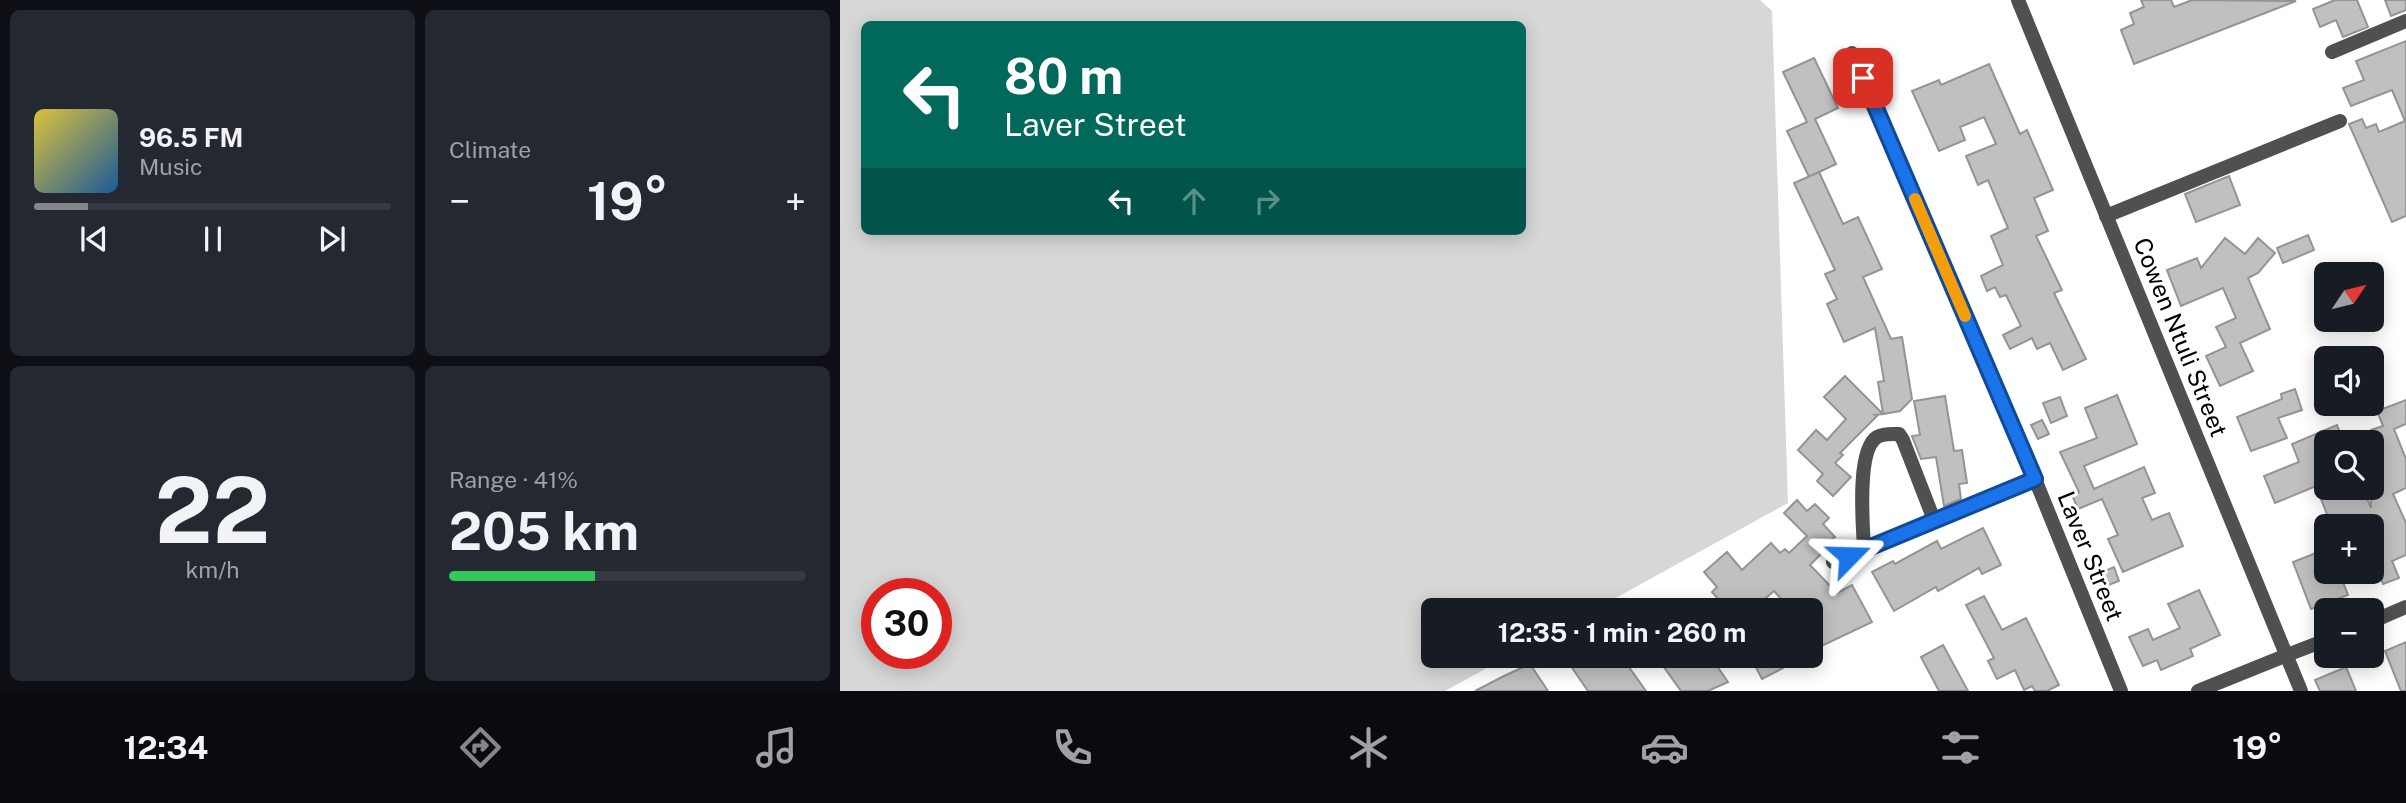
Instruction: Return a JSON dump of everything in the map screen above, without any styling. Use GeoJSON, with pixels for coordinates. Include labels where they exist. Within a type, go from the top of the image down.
{"type":"FeatureCollection","features":[{"type":"Feature","properties":{"kind":"street","name":"Cowen Ntuli Street"},"geometry":{"type":"LineString","coordinates":[[2018,0],[2301,691]]}},
{"type":"Feature","properties":{"kind":"street"},"geometry":{"type":"LineString","coordinates":[[2332,52],[2406,21]]}},
{"type":"Feature","properties":{"kind":"street","name":"Laver Street"},"geometry":{"type":"LineString","coordinates":[[1852,53],[2035,479],[2121,691]]}},
{"type":"Feature","properties":{"kind":"street"},"geometry":{"type":"LineString","coordinates":[[2106,216],[2340,121]]}},
{"type":"Feature","properties":{"kind":"street"},"geometry":{"type":"LineString","coordinates":[[1864,549],[1861,482],[1870,444],[1878,437],[1899,434],[1934,520]]}},
{"type":"Feature","properties":{"kind":"street"},"geometry":{"type":"LineString","coordinates":[[1833,562],[2035,479]]}},
{"type":"Feature","properties":{"kind":"street"},"geometry":{"type":"LineString","coordinates":[[2384,616],[2406,607]]}},
{"type":"Feature","properties":{"kind":"street"},"geometry":{"type":"LineString","coordinates":[[2198,691],[2314,645]]}},
{"type":"Feature","properties":{"kind":"shaded area"},"geometry":{"type":"Polygon","coordinates":[[[840,0],[1760,0],[1772,11],[1788,503],[1616,598],[1421,598],[1421,668],[1487,668],[1445,691],[840,691],[840,0]]]}},
{"type":"Feature","properties":{"kind":"building"},"geometry":{"type":"Polygon","coordinates":[[[2141,0],[2171,0],[2174,7],[2192,0],[2296,1],[2134,64],[2121,30],[2134,24],[2130,13],[2144,7],[2141,0]]]}},
{"type":"Feature","properties":{"kind":"building"},"geometry":{"type":"Polygon","coordinates":[[[2335,0],[2357,0],[2368,27],[2343,37],[2336,20],[2320,27],[2313,9],[2335,0]]]}},
{"type":"Feature","properties":{"kind":"building"},"geometry":{"type":"Polygon","coordinates":[[[2385,0],[2406,0],[2406,10],[2391,16],[2385,0]]]}},
{"type":"Feature","properties":{"kind":"building"},"geometry":{"type":"Polygon","coordinates":[[[2406,41],[2406,216],[2392,222],[2349,124],[2362,119],[2366,128],[2376,124],[2379,132],[2405,121],[2392,90],[2351,106],[2343,88],[2364,80],[2356,61],[2406,41]]]}},
{"type":"Feature","properties":{"kind":"building"},"geometry":{"type":"Polygon","coordinates":[[[1814,58],[1838,108],[1815,119],[1836,164],[1809,177],[1787,131],[1807,122],[1783,72],[1814,58]]]}},
{"type":"Feature","properties":{"kind":"building"},"geometry":{"type":"Polygon","coordinates":[[[1989,64],[2020,134],[2027,130],[2053,190],[2034,198],[2048,231],[2036,236],[2062,290],[2054,293],[2086,359],[2063,370],[2050,343],[2037,349],[2032,338],[2010,349],[2003,335],[2021,326],[2006,295],[2000,297],[1995,287],[1987,291],[1981,276],[2003,265],[1991,236],[2008,228],[1988,180],[1978,185],[1966,156],[1996,144],[1984,117],[1960,127],[1965,140],[1939,151],[1912,91],[1939,80],[1941,85],[1989,64]]]}},
{"type":"Feature","properties":{"kind":"building"},"geometry":{"type":"Polygon","coordinates":[[[1819,172],[1843,224],[1858,217],[1882,269],[1863,277],[1891,339],[1902,337],[1912,399],[1900,411],[1883,414],[1878,382],[1884,381],[1875,328],[1844,342],[1827,304],[1837,299],[1825,274],[1835,270],[1794,183],[1819,172]]]}},
{"type":"Feature","properties":{"kind":"building"},"geometry":{"type":"Polygon","coordinates":[[[2229,176],[2240,205],[2196,222],[2185,194],[2229,176]]]}},
{"type":"Feature","properties":{"kind":"building"},"geometry":{"type":"Polygon","coordinates":[[[2308,235],[2314,250],[2283,263],[2277,248],[2308,235]]]}},
{"type":"Feature","properties":{"kind":"building"},"geometry":{"type":"Polygon","coordinates":[[[2225,238],[2245,254],[2258,238],[2275,253],[2258,273],[2248,278],[2270,329],[2240,343],[2253,371],[2220,386],[2206,356],[2226,347],[2216,327],[2236,318],[2223,288],[2181,306],[2167,270],[2197,258],[2201,268],[2225,238]]]}},
{"type":"Feature","properties":{"kind":"building"},"geometry":{"type":"Polygon","coordinates":[[[1845,376],[1883,414],[1875,415],[1877,416],[1840,453],[1843,455],[1835,463],[1851,477],[1833,496],[1817,481],[1823,474],[1798,450],[1816,430],[1827,440],[1846,419],[1824,397],[1845,376]]]}},
{"type":"Feature","properties":{"kind":"building"},"geometry":{"type":"Polygon","coordinates":[[[2295,389],[2302,410],[2278,418],[2287,438],[2251,451],[2237,417],[2282,399],[2281,394],[2295,389]]]}},
{"type":"Feature","properties":{"kind":"building"},"geometry":{"type":"Polygon","coordinates":[[[2117,395],[2137,444],[2084,466],[2094,489],[2144,467],[2155,493],[2142,498],[2152,520],[2169,513],[2183,546],[2123,572],[2108,539],[2118,535],[2102,499],[2078,509],[2072,495],[2079,492],[2060,452],[2097,438],[2085,408],[2117,395]]]}},
{"type":"Feature","properties":{"kind":"building"},"geometry":{"type":"Polygon","coordinates":[[[1945,396],[1954,451],[1962,450],[1967,483],[1959,484],[1961,499],[1944,506],[1936,457],[1921,459],[1912,436],[1920,435],[1914,401],[1945,396]]]}},
{"type":"Feature","properties":{"kind":"building"},"geometry":{"type":"Polygon","coordinates":[[[2060,397],[2067,416],[2051,423],[2043,403],[2060,397]]]}},
{"type":"Feature","properties":{"kind":"building"},"geometry":{"type":"Polygon","coordinates":[[[2406,400],[2406,424],[2394,429],[2406,459],[2406,488],[2393,494],[2406,523],[2406,555],[2392,561],[2399,578],[2384,584],[2384,514],[2327,514],[2321,500],[2368,500],[2371,508],[2371,500],[2384,500],[2384,430],[2371,430],[2383,426],[2379,416],[2384,416],[2384,408],[2406,400]]]}},
{"type":"Feature","properties":{"kind":"building"},"geometry":{"type":"Polygon","coordinates":[[[2042,420],[2049,434],[2038,439],[2031,425],[2042,420]]]}},
{"type":"Feature","properties":{"kind":"building"},"geometry":{"type":"Polygon","coordinates":[[[2337,425],[2339,430],[2325,430],[2337,425]]]}},
{"type":"Feature","properties":{"kind":"building"},"geometry":{"type":"Polygon","coordinates":[[[2314,435],[2314,487],[2275,503],[2264,476],[2299,462],[2292,444],[2314,435]]]}},
{"type":"Feature","properties":{"kind":"building"},"geometry":{"type":"Polygon","coordinates":[[[1797,500],[1807,511],[1815,504],[1829,518],[1823,524],[1835,537],[1810,565],[1837,593],[1852,585],[1872,622],[1823,645],[1823,598],[1780,598],[1774,591],[1766,598],[1717,598],[1712,592],[1717,587],[1704,572],[1727,552],[1742,570],[1771,543],[1780,553],[1785,549],[1789,553],[1807,536],[1784,513],[1797,500]]]}},
{"type":"Feature","properties":{"kind":"building"},"geometry":{"type":"Polygon","coordinates":[[[1983,528],[2001,565],[1982,574],[1979,568],[1938,591],[1936,587],[1894,611],[1872,572],[1893,561],[1895,564],[1937,541],[1941,549],[1983,528]]]}},
{"type":"Feature","properties":{"kind":"building"},"geometry":{"type":"Polygon","coordinates":[[[2314,554],[2314,584],[2344,584],[2348,595],[2340,598],[2314,598],[2314,608],[2311,609],[2293,562],[2314,554]]]}},
{"type":"Feature","properties":{"kind":"building"},"geometry":{"type":"Polygon","coordinates":[[[2114,567],[2119,581],[2101,588],[2095,575],[2114,567]]]}},
{"type":"Feature","properties":{"kind":"building"},"geometry":{"type":"Polygon","coordinates":[[[2199,590],[2220,635],[2190,649],[2193,656],[2161,670],[2157,660],[2143,666],[2129,637],[2148,629],[2153,640],[2180,628],[2168,604],[2199,590]]]}},
{"type":"Feature","properties":{"kind":"building"},"geometry":{"type":"Polygon","coordinates":[[[1984,596],[2002,630],[2026,618],[2059,685],[2047,691],[2035,691],[2032,686],[2024,690],[2015,670],[1997,679],[1988,661],[1994,658],[1966,605],[1984,596]]]}},
{"type":"Feature","properties":{"kind":"building"},"geometry":{"type":"Polygon","coordinates":[[[2406,642],[2406,691],[2401,691],[2385,651],[2406,642]]]}},
{"type":"Feature","properties":{"kind":"building"},"geometry":{"type":"Polygon","coordinates":[[[1943,645],[1968,691],[1939,691],[1921,657],[1943,645]]]}},
{"type":"Feature","properties":{"kind":"building"},"geometry":{"type":"Polygon","coordinates":[[[1521,668],[1533,668],[1548,691],[1475,691],[1521,668]]]}},
{"type":"Feature","properties":{"kind":"building"},"geometry":{"type":"Polygon","coordinates":[[[1572,668],[1630,668],[1646,691],[1588,691],[1572,668]]]}},
{"type":"Feature","properties":{"kind":"building"},"geometry":{"type":"Polygon","coordinates":[[[1665,668],[1718,668],[1728,682],[1708,691],[1681,691],[1665,668]]]}},
{"type":"Feature","properties":{"kind":"building"},"geometry":{"type":"Polygon","coordinates":[[[1756,668],[1783,668],[1762,679],[1756,668]]]}},
{"type":"Feature","properties":{"kind":"building"},"geometry":{"type":"Polygon","coordinates":[[[2346,668],[2356,691],[2320,691],[2315,680],[2346,668]]]}},
{"type":"Feature","properties":{"kind":"slow traffic"},"geometry":{"type":"LineString","coordinates":[[1915,199],[1965,316]]}},
{"type":"Feature","properties":{"kind":"route"},"geometry":{"type":"LineString","coordinates":[[1849,556],[2035,479],[1863,78]]}}]}
